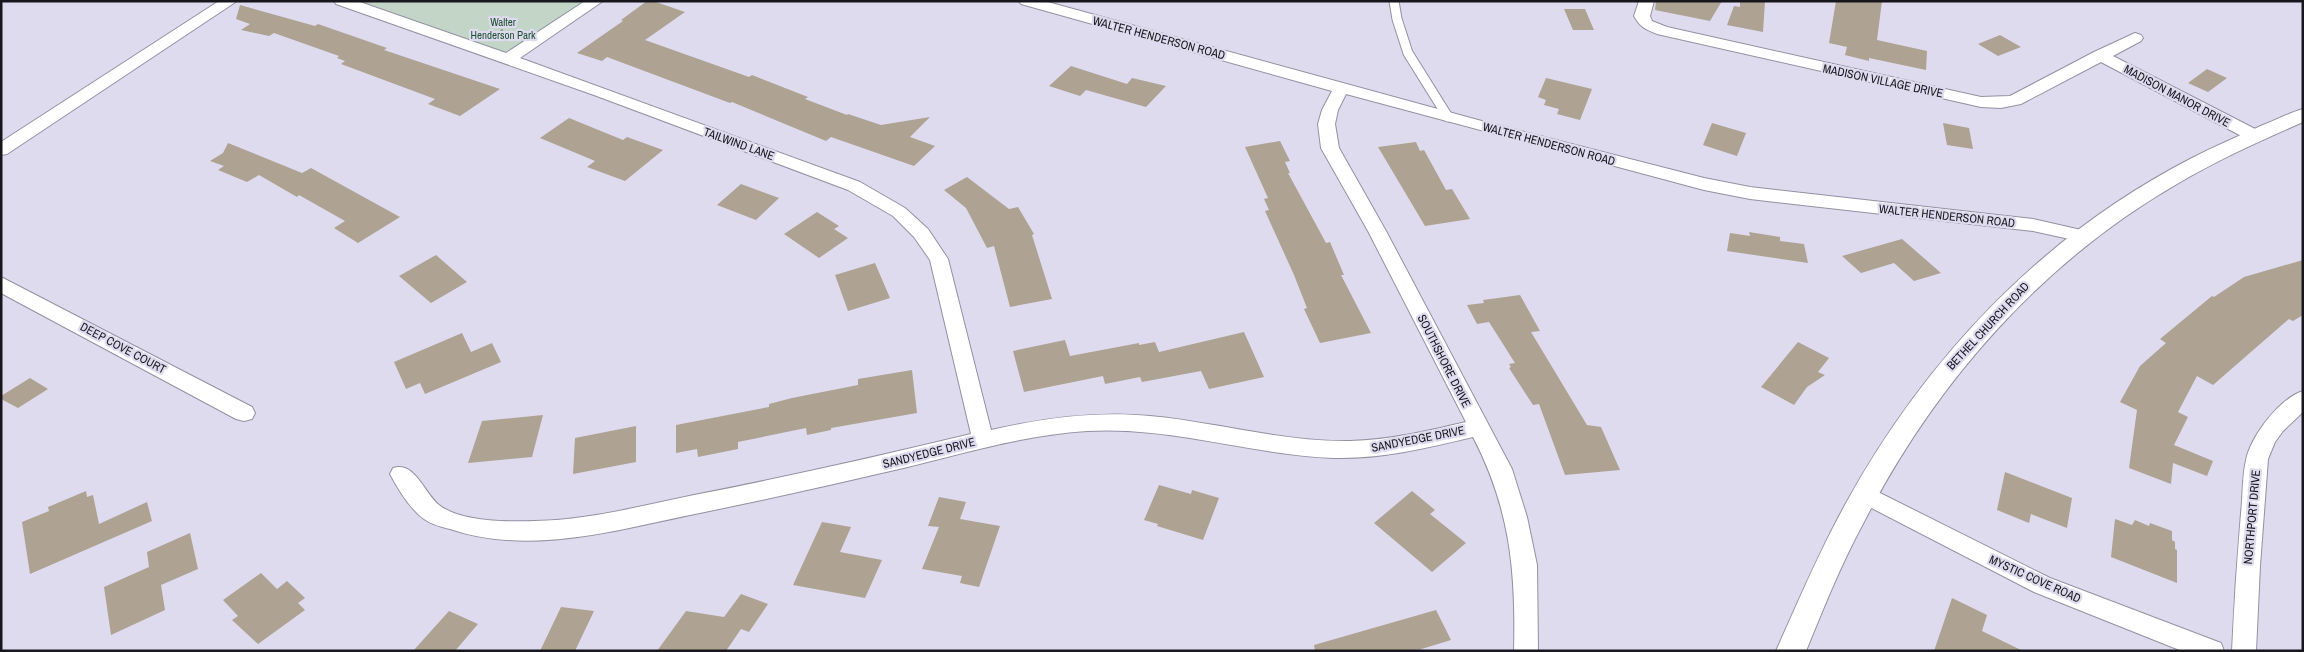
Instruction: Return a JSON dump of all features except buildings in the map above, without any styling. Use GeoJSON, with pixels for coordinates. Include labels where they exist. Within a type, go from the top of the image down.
{"type":"FeatureCollection","features":[{"type":"Feature","properties":{"kind":"street"},"geometry":{"type":"LineString","coordinates":[[1,150],[230,1]]}},
{"type":"Feature","properties":{"kind":"street","name":"TAILWIND LANE"},"geometry":{"type":"LineString","coordinates":[[341,1],[507,53],[854,186],[899,212],[921,233],[938,259],[947,285],[983,440]]}},
{"type":"Feature","properties":{"kind":"street"},"geometry":{"type":"LineString","coordinates":[[507,53],[596,1]]}},
{"type":"Feature","properties":{"kind":"street","name":"WALTER HENDERSON ROAD"},"geometry":{"type":"LineString","coordinates":[[1026,1],[1639,168],[1750,193],[2033,225],[2083,236]]}},
{"type":"Feature","properties":{"kind":"street","name":"MADISON VILLAGE DRIVE"},"geometry":{"type":"LineString","coordinates":[[1647,1],[1642,16],[1646,24],[1662,31],[1981,102],[2001,103],[2015,100],[2135,38]]}},
{"type":"Feature","properties":{"kind":"street","name":"MADISON MANOR DRIVE"},"geometry":{"type":"LineString","coordinates":[[2100,55],[2255,136]]}},
{"type":"Feature","properties":{"kind":"street","name":"SOUTHSHORE DRIVE"},"geometry":{"type":"LineString","coordinates":[[1342,88],[1327,120],[1325,134],[1330,148],[1377,231],[1501,469],[1516,517],[1525,564],[1526,651]]}},
{"type":"Feature","properties":{"kind":"street","name":"BETHEL CHURCH ROAD"},"geometry":{"type":"LineString","coordinates":[[1791,651],[1814,594],[1864,494],[1908,421],[1944,372],[1993,317],[2037,274],[2083,236],[2151,190],[2205,160],[2303,115]]}},
{"type":"Feature","properties":{"kind":"street","name":"DEEP COVE COURT"},"geometry":{"type":"LineString","coordinates":[[1,284],[244,413]]}},
{"type":"Feature","properties":{"kind":"street","name":"NORTHPORT DRIVE"},"geometry":{"type":"LineString","coordinates":[[2244,651],[2248,566],[2257,459],[2275,425],[2303,399]]}},
{"type":"Feature","properties":{"kind":"street","name":"SANDYEDGE DRIVE"},"geometry":{"type":"LineString","coordinates":[[401,474],[434,513],[458,523],[482,528],[516,531],[553,530],[591,526],[873,466],[983,440],[1054,427],[1116,422],[1152,424],[1300,447],[1334,450],[1399,445],[1479,428]]}},
{"type":"Feature","properties":{"kind":"street","name":"MYSTIC COVE ROAD"},"geometry":{"type":"LineString","coordinates":[[1864,494],[2042,585],[2212,651]]}},
{"type":"Feature","properties":{"kind":"lane"},"geometry":{"type":"LineString","coordinates":[[1394,1],[1397,19],[1408,52],[1448,117]]}},
{"type":"Feature","properties":{"kind":"path"},"geometry":{"type":"LineString","coordinates":[[498,18],[507,53]]}},
{"type":"Feature","properties":{"kind":"green space","name":"Walter Henderson Park"},"geometry":{"type":"Polygon","coordinates":[[[344,1],[595,1],[507,59],[344,1]]]}}]}
